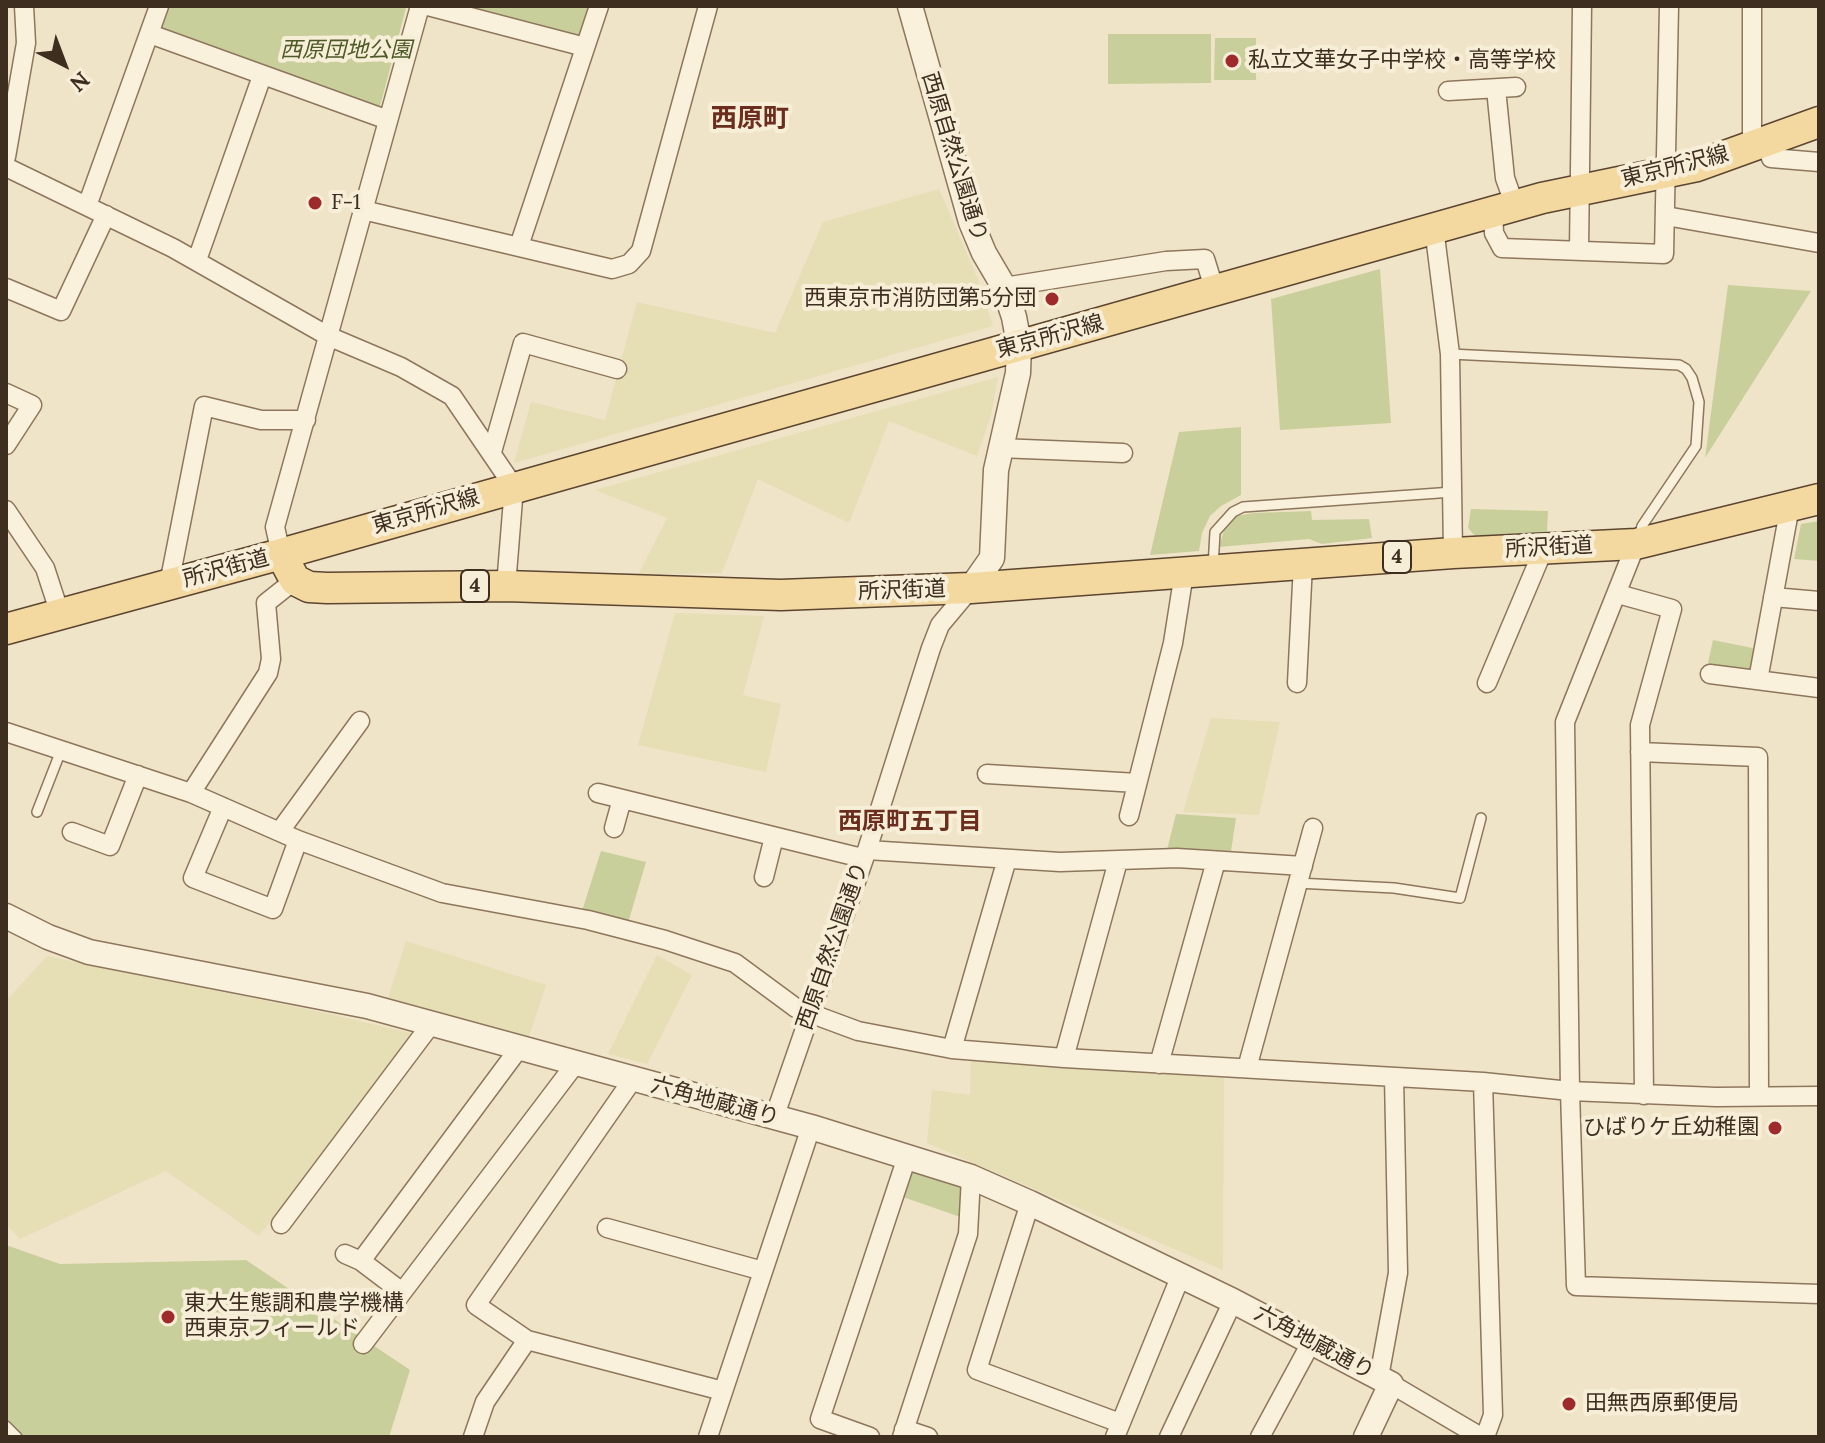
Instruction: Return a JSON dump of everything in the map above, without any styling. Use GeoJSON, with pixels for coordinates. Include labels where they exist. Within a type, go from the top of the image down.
{"type":"FeatureCollection","features":[{"type":"Feature","properties":{"kind":"main road","name":"東京所沢線"},"geometry":{"type":"LineString","coordinates":[[281,554],[1434,228],[1580,189],[1697,166],[1819,122]]}},
{"type":"Feature","properties":{"kind":"main road","name":"所沢街道"},"geometry":{"type":"LineString","coordinates":[[6,629],[281,554],[295,580],[309,587],[506,586],[781,595],[971,588],[1453,553],[1636,544],[1805,502]]}},
{"type":"Feature","properties":{"kind":"street"},"geometry":{"type":"LineString","coordinates":[[6,157],[10,107],[26,43],[24,6]]}},
{"type":"Feature","properties":{"kind":"street"},"geometry":{"type":"LineString","coordinates":[[87,206],[159,6]]}},
{"type":"Feature","properties":{"kind":"street"},"geometry":{"type":"LineString","coordinates":[[281,554],[275,527],[420,6]]}},
{"type":"Feature","properties":{"kind":"street"},"geometry":{"type":"LineString","coordinates":[[428,6],[585,47]]}},
{"type":"Feature","properties":{"kind":"street"},"geometry":{"type":"LineString","coordinates":[[519,246],[599,6]]}},
{"type":"Feature","properties":{"kind":"street"},"geometry":{"type":"LineString","coordinates":[[363,210],[612,269],[629,264],[641,251],[708,6]]}},
{"type":"Feature","properties":{"kind":"street","name":"西原自然公園通り"},"geometry":{"type":"LineString","coordinates":[[774,1118],[940,625],[992,558],[999,448],[1018,373],[1019,344],[1014,317],[1004,287],[984,253],[971,222],[910,6]]}},
{"type":"Feature","properties":{"kind":"street"},"geometry":{"type":"LineString","coordinates":[[1579,251],[1582,6]]}},
{"type":"Feature","properties":{"kind":"street"},"geometry":{"type":"LineString","coordinates":[[1496,89],[1505,178],[1504,209],[1494,233],[1502,248],[1664,254],[1669,6]]}},
{"type":"Feature","properties":{"kind":"street"},"geometry":{"type":"LineString","coordinates":[[1752,6],[1759,143],[1771,158],[1819,162]]}},
{"type":"Feature","properties":{"kind":"street"},"geometry":{"type":"LineString","coordinates":[[150,34],[388,120]]}},
{"type":"Feature","properties":{"kind":"street"},"geometry":{"type":"LineString","coordinates":[[197,260],[262,76]]}},
{"type":"Feature","properties":{"kind":"street"},"geometry":{"type":"LineString","coordinates":[[1448,91],[1516,87]]}},
{"type":"Feature","properties":{"kind":"street"},"geometry":{"type":"LineString","coordinates":[[6,167],[197,260],[328,336],[401,367],[452,396],[514,487],[506,586]]}},
{"type":"Feature","properties":{"kind":"street"},"geometry":{"type":"LineString","coordinates":[[6,288],[61,311],[106,215]]}},
{"type":"Feature","properties":{"kind":"street"},"geometry":{"type":"LineString","coordinates":[[1666,216],[1819,243]]}},
{"type":"Feature","properties":{"kind":"street"},"geometry":{"type":"LineString","coordinates":[[1434,228],[1450,354],[1453,553]]}},
{"type":"Feature","properties":{"kind":"street"},"geometry":{"type":"LineString","coordinates":[[1004,287],[1166,261],[1205,259],[1215,291]]}},
{"type":"Feature","properties":{"kind":"street"},"geometry":{"type":"LineString","coordinates":[[492,452],[523,343],[617,369]]}},
{"type":"Feature","properties":{"kind":"street"},"geometry":{"type":"LineString","coordinates":[[6,393],[32,405],[6,445]]}},
{"type":"Feature","properties":{"kind":"street"},"geometry":{"type":"LineString","coordinates":[[169,584],[204,406],[261,420],[306,420]]}},
{"type":"Feature","properties":{"kind":"street"},"geometry":{"type":"LineString","coordinates":[[999,448],[1123,453]]}},
{"type":"Feature","properties":{"kind":"street"},"geometry":{"type":"LineString","coordinates":[[1758,680],[1773,597],[1805,502]]}},
{"type":"Feature","properties":{"kind":"street"},"geometry":{"type":"LineString","coordinates":[[6,510],[45,568],[60,614]]}},
{"type":"Feature","properties":{"kind":"street"},"geometry":{"type":"LineString","coordinates":[[1636,544],[1565,722],[1576,1286],[1819,1294]]}},
{"type":"Feature","properties":{"kind":"street"},"geometry":{"type":"LineString","coordinates":[[1487,683],[1544,548]]}},
{"type":"Feature","properties":{"kind":"street"},"geometry":{"type":"LineString","coordinates":[[1297,683],[1303,564]]}},
{"type":"Feature","properties":{"kind":"street"},"geometry":{"type":"LineString","coordinates":[[1129,816],[1173,643],[1198,572]]}},
{"type":"Feature","properties":{"kind":"street"},"geometry":{"type":"LineString","coordinates":[[191,793],[268,673],[271,659],[266,603],[295,580]]}},
{"type":"Feature","properties":{"kind":"street"},"geometry":{"type":"LineString","coordinates":[[1618,594],[1672,609],[1640,725],[1644,1095]]}},
{"type":"Feature","properties":{"kind":"street"},"geometry":{"type":"LineString","coordinates":[[1773,597],[1819,601]]}},
{"type":"Feature","properties":{"kind":"street"},"geometry":{"type":"LineString","coordinates":[[1710,674],[1819,688]]}},
{"type":"Feature","properties":{"kind":"street"},"geometry":{"type":"LineString","coordinates":[[280,831],[360,721]]}},
{"type":"Feature","properties":{"kind":"street"},"geometry":{"type":"LineString","coordinates":[[6,732],[191,793],[298,840],[442,893],[588,920],[665,940],[735,963],[796,1008],[858,1031],[952,1049],[1064,1058],[1483,1082],[1644,1095],[1819,1096]]}},
{"type":"Feature","properties":{"kind":"street"},"geometry":{"type":"LineString","coordinates":[[1640,752],[1758,757],[1759,1096]]}},
{"type":"Feature","properties":{"kind":"street"},"geometry":{"type":"LineString","coordinates":[[987,774],[1057,769],[1137,783]]}},
{"type":"Feature","properties":{"kind":"street"},"geometry":{"type":"LineString","coordinates":[[72,832],[110,846],[138,775]]}},
{"type":"Feature","properties":{"kind":"street"},"geometry":{"type":"LineString","coordinates":[[598,793],[774,837],[864,854],[1060,862],[1177,858],[1300,874]]}},
{"type":"Feature","properties":{"kind":"street"},"geometry":{"type":"LineString","coordinates":[[614,828],[622,799]]}},
{"type":"Feature","properties":{"kind":"street"},"geometry":{"type":"LineString","coordinates":[[223,807],[193,878],[273,909],[298,840]]}},
{"type":"Feature","properties":{"kind":"street"},"geometry":{"type":"LineString","coordinates":[[1247,1068],[1313,828]]}},
{"type":"Feature","properties":{"kind":"street"},"geometry":{"type":"LineString","coordinates":[[764,877],[774,837]]}},
{"type":"Feature","properties":{"kind":"street"},"geometry":{"type":"LineString","coordinates":[[952,1049],[1007,859]]}},
{"type":"Feature","properties":{"kind":"street"},"geometry":{"type":"LineString","coordinates":[[1064,1058],[1118,861]]}},
{"type":"Feature","properties":{"kind":"street"},"geometry":{"type":"LineString","coordinates":[[1159,1064],[1216,861]]}},
{"type":"Feature","properties":{"kind":"street","name":"六角地蔵通り"},"geometry":{"type":"LineString","coordinates":[[6,916],[48,937],[89,952],[367,1006],[811,1127],[971,1177],[1181,1275],[1385,1381]]}},
{"type":"Feature","properties":{"kind":"street"},"geometry":{"type":"LineString","coordinates":[[281,1224],[432,1023]]}},
{"type":"Feature","properties":{"kind":"street"},"geometry":{"type":"LineString","coordinates":[[402,1292],[353,1257],[520,1047]]}},
{"type":"Feature","properties":{"kind":"street"},"geometry":{"type":"LineString","coordinates":[[363,1344],[576,1063]]}},
{"type":"Feature","properties":{"kind":"street"},"geometry":{"type":"LineString","coordinates":[[1366,1437],[1385,1381],[1398,1273],[1394,1077]]}},
{"type":"Feature","properties":{"kind":"street"},"geometry":{"type":"LineString","coordinates":[[633,1079],[476,1305],[527,1340],[723,1391]]}},
{"type":"Feature","properties":{"kind":"street"},"geometry":{"type":"LineString","coordinates":[[1385,1381],[1483,1437],[1493,1415],[1483,1082]]}},
{"type":"Feature","properties":{"kind":"street"},"geometry":{"type":"LineString","coordinates":[[708,1437],[811,1127]]}},
{"type":"Feature","properties":{"kind":"street"},"geometry":{"type":"LineString","coordinates":[[870,1437],[820,1419],[907,1157]]}},
{"type":"Feature","properties":{"kind":"street"},"geometry":{"type":"LineString","coordinates":[[928,1437],[903,1433],[968,1234],[971,1177]]}},
{"type":"Feature","properties":{"kind":"street"},"geometry":{"type":"LineString","coordinates":[[1030,1203],[977,1370],[1118,1430],[1181,1275]]}},
{"type":"Feature","properties":{"kind":"street"},"geometry":{"type":"LineString","coordinates":[[607,1228],[763,1271]]}},
{"type":"Feature","properties":{"kind":"street"},"geometry":{"type":"LineString","coordinates":[[1169,1437],[1233,1301]]}},
{"type":"Feature","properties":{"kind":"street"},"geometry":{"type":"LineString","coordinates":[[473,1437],[485,1402],[527,1340]]}},
{"type":"Feature","properties":{"kind":"street"},"geometry":{"type":"LineString","coordinates":[[1260,1437],[1312,1341]]}},
{"type":"Feature","properties":{"kind":"lane"},"geometry":{"type":"LineString","coordinates":[[1450,354],[1679,365],[1686,369],[1699,402],[1695,450],[1642,526],[1636,544]]}},
{"type":"Feature","properties":{"kind":"lane"},"geometry":{"type":"LineString","coordinates":[[1198,572],[1215,532],[1233,512],[1243,507],[1453,492]]}},
{"type":"Feature","properties":{"kind":"lane"},"geometry":{"type":"LineString","coordinates":[[37,812],[62,748]]}},
{"type":"Feature","properties":{"kind":"lane"},"geometry":{"type":"LineString","coordinates":[[1300,874],[1460,898],[1481,818]]}},
{"type":"Feature","properties":{"kind":"lane"},"geometry":{"type":"LineString","coordinates":[[6,1426],[17,1437]]}},
{"type":"Feature","properties":{"kind":"shaded area"},"geometry":{"type":"Polygon","coordinates":[[[939,189],[977,277],[993,326],[514,463],[531,402],[605,420],[637,302],[775,333],[823,222],[939,189]]]}},
{"type":"Feature","properties":{"kind":"shaded area"},"geometry":{"type":"Polygon","coordinates":[[[998,377],[991,415],[977,456],[889,421],[849,523],[758,479],[722,573],[638,575],[667,518],[595,490],[998,377]]]}},
{"type":"Feature","properties":{"kind":"shaded area"},"geometry":{"type":"Polygon","coordinates":[[[675,613],[764,616],[743,695],[781,704],[766,772],[638,745],[675,613]]]}},
{"type":"Feature","properties":{"kind":"shaded area"},"geometry":{"type":"Polygon","coordinates":[[[1211,718],[1280,722],[1259,815],[1183,812],[1211,718]]]}},
{"type":"Feature","properties":{"kind":"shaded area"},"geometry":{"type":"Polygon","coordinates":[[[406,941],[546,985],[529,1036],[388,998],[406,941]]]}},
{"type":"Feature","properties":{"kind":"shaded area"},"geometry":{"type":"Polygon","coordinates":[[[657,955],[692,975],[647,1064],[608,1054],[657,955]]]}},
{"type":"Feature","properties":{"kind":"shaded area"},"geometry":{"type":"Polygon","coordinates":[[[47,956],[415,1034],[259,1236],[166,1171],[20,1239],[6,1225],[6,1001],[47,956]]]}},
{"type":"Feature","properties":{"kind":"shaded area"},"geometry":{"type":"Polygon","coordinates":[[[971,1060],[1224,1078],[1223,1270],[927,1143],[932,1090],[970,1095],[971,1060]]]}},
{"type":"Feature","properties":{"kind":"green space","name":"西原団地公園"},"geometry":{"type":"Polygon","coordinates":[[[164,6],[406,8],[379,110],[155,31],[164,6]]]}},
{"type":"Feature","properties":{"kind":"green space"},"geometry":{"type":"Polygon","coordinates":[[[452,6],[595,6],[582,42],[452,6]]]}},
{"type":"Feature","properties":{"kind":"green space"},"geometry":{"type":"Polygon","coordinates":[[[1108,34],[1211,34],[1211,83],[1108,84],[1108,34]]]}},
{"type":"Feature","properties":{"kind":"green space"},"geometry":{"type":"Polygon","coordinates":[[[1215,38],[1256,38],[1256,80],[1214,80],[1215,38]]]}},
{"type":"Feature","properties":{"kind":"green space"},"geometry":{"type":"Polygon","coordinates":[[[1380,269],[1391,423],[1280,430],[1271,299],[1380,269]]]}},
{"type":"Feature","properties":{"kind":"green space"},"geometry":{"type":"Polygon","coordinates":[[[1728,285],[1811,291],[1705,458],[1728,285]]]}},
{"type":"Feature","properties":{"kind":"green space"},"geometry":{"type":"Polygon","coordinates":[[[1241,427],[1241,495],[1210,516],[1202,533],[1199,551],[1150,555],[1179,432],[1241,427]]]}},
{"type":"Feature","properties":{"kind":"green space"},"geometry":{"type":"Polygon","coordinates":[[[1471,509],[1548,511],[1547,533],[1477,538],[1468,528],[1471,509]]]}},
{"type":"Feature","properties":{"kind":"green space"},"geometry":{"type":"Polygon","coordinates":[[[1311,511],[1312,520],[1369,519],[1372,538],[1322,544],[1309,539],[1219,547],[1226,524],[1236,516],[1311,511]]]}},
{"type":"Feature","properties":{"kind":"green space"},"geometry":{"type":"Polygon","coordinates":[[[1819,521],[1819,561],[1794,559],[1801,524],[1819,521]]]}},
{"type":"Feature","properties":{"kind":"green space"},"geometry":{"type":"Polygon","coordinates":[[[1713,640],[1762,650],[1756,678],[1706,672],[1713,640]]]}},
{"type":"Feature","properties":{"kind":"green space"},"geometry":{"type":"Polygon","coordinates":[[[1176,814],[1236,818],[1230,858],[1166,854],[1176,814]]]}},
{"type":"Feature","properties":{"kind":"green space"},"geometry":{"type":"Polygon","coordinates":[[[601,851],[646,862],[628,923],[582,911],[601,851]]]}},
{"type":"Feature","properties":{"kind":"green space"},"geometry":{"type":"Polygon","coordinates":[[[910,1168],[976,1187],[966,1219],[903,1197],[910,1168]]]}},
{"type":"Feature","properties":{"kind":"green space","name":"東大生態調和農学機構 西東京フィールド"},"geometry":{"type":"Polygon","coordinates":[[[6,1245],[60,1264],[246,1260],[410,1370],[389,1437],[6,1437],[6,1245]]]}},
{"type":"Feature","properties":{"kind":"place","name":"私立文華女子中学校・高等学校"},"geometry":{"type":"Point","coordinates":[1232,61]}},
{"type":"Feature","properties":{"kind":"place","name":"F-1"},"geometry":{"type":"Point","coordinates":[315,203]}},
{"type":"Feature","properties":{"kind":"place","name":"西東京市消防団第5分団"},"geometry":{"type":"Point","coordinates":[1052,299]}},
{"type":"Feature","properties":{"kind":"place","name":"ひばりケ丘幼稚園"},"geometry":{"type":"Point","coordinates":[1775,1128]}},
{"type":"Feature","properties":{"kind":"place","name":"東大生態調和農学機構 西東京フィールド"},"geometry":{"type":"Point","coordinates":[168,1317]}},
{"type":"Feature","properties":{"kind":"place","name":"田無西原郵便局"},"geometry":{"type":"Point","coordinates":[1569,1404]}},
{"type":"Feature","properties":{"kind":"district","name":"西原町"},"geometry":{"type":"Point","coordinates":[750,120]}},
{"type":"Feature","properties":{"kind":"district","name":"西原町五丁目"},"geometry":{"type":"Point","coordinates":[910,822]}}]}
